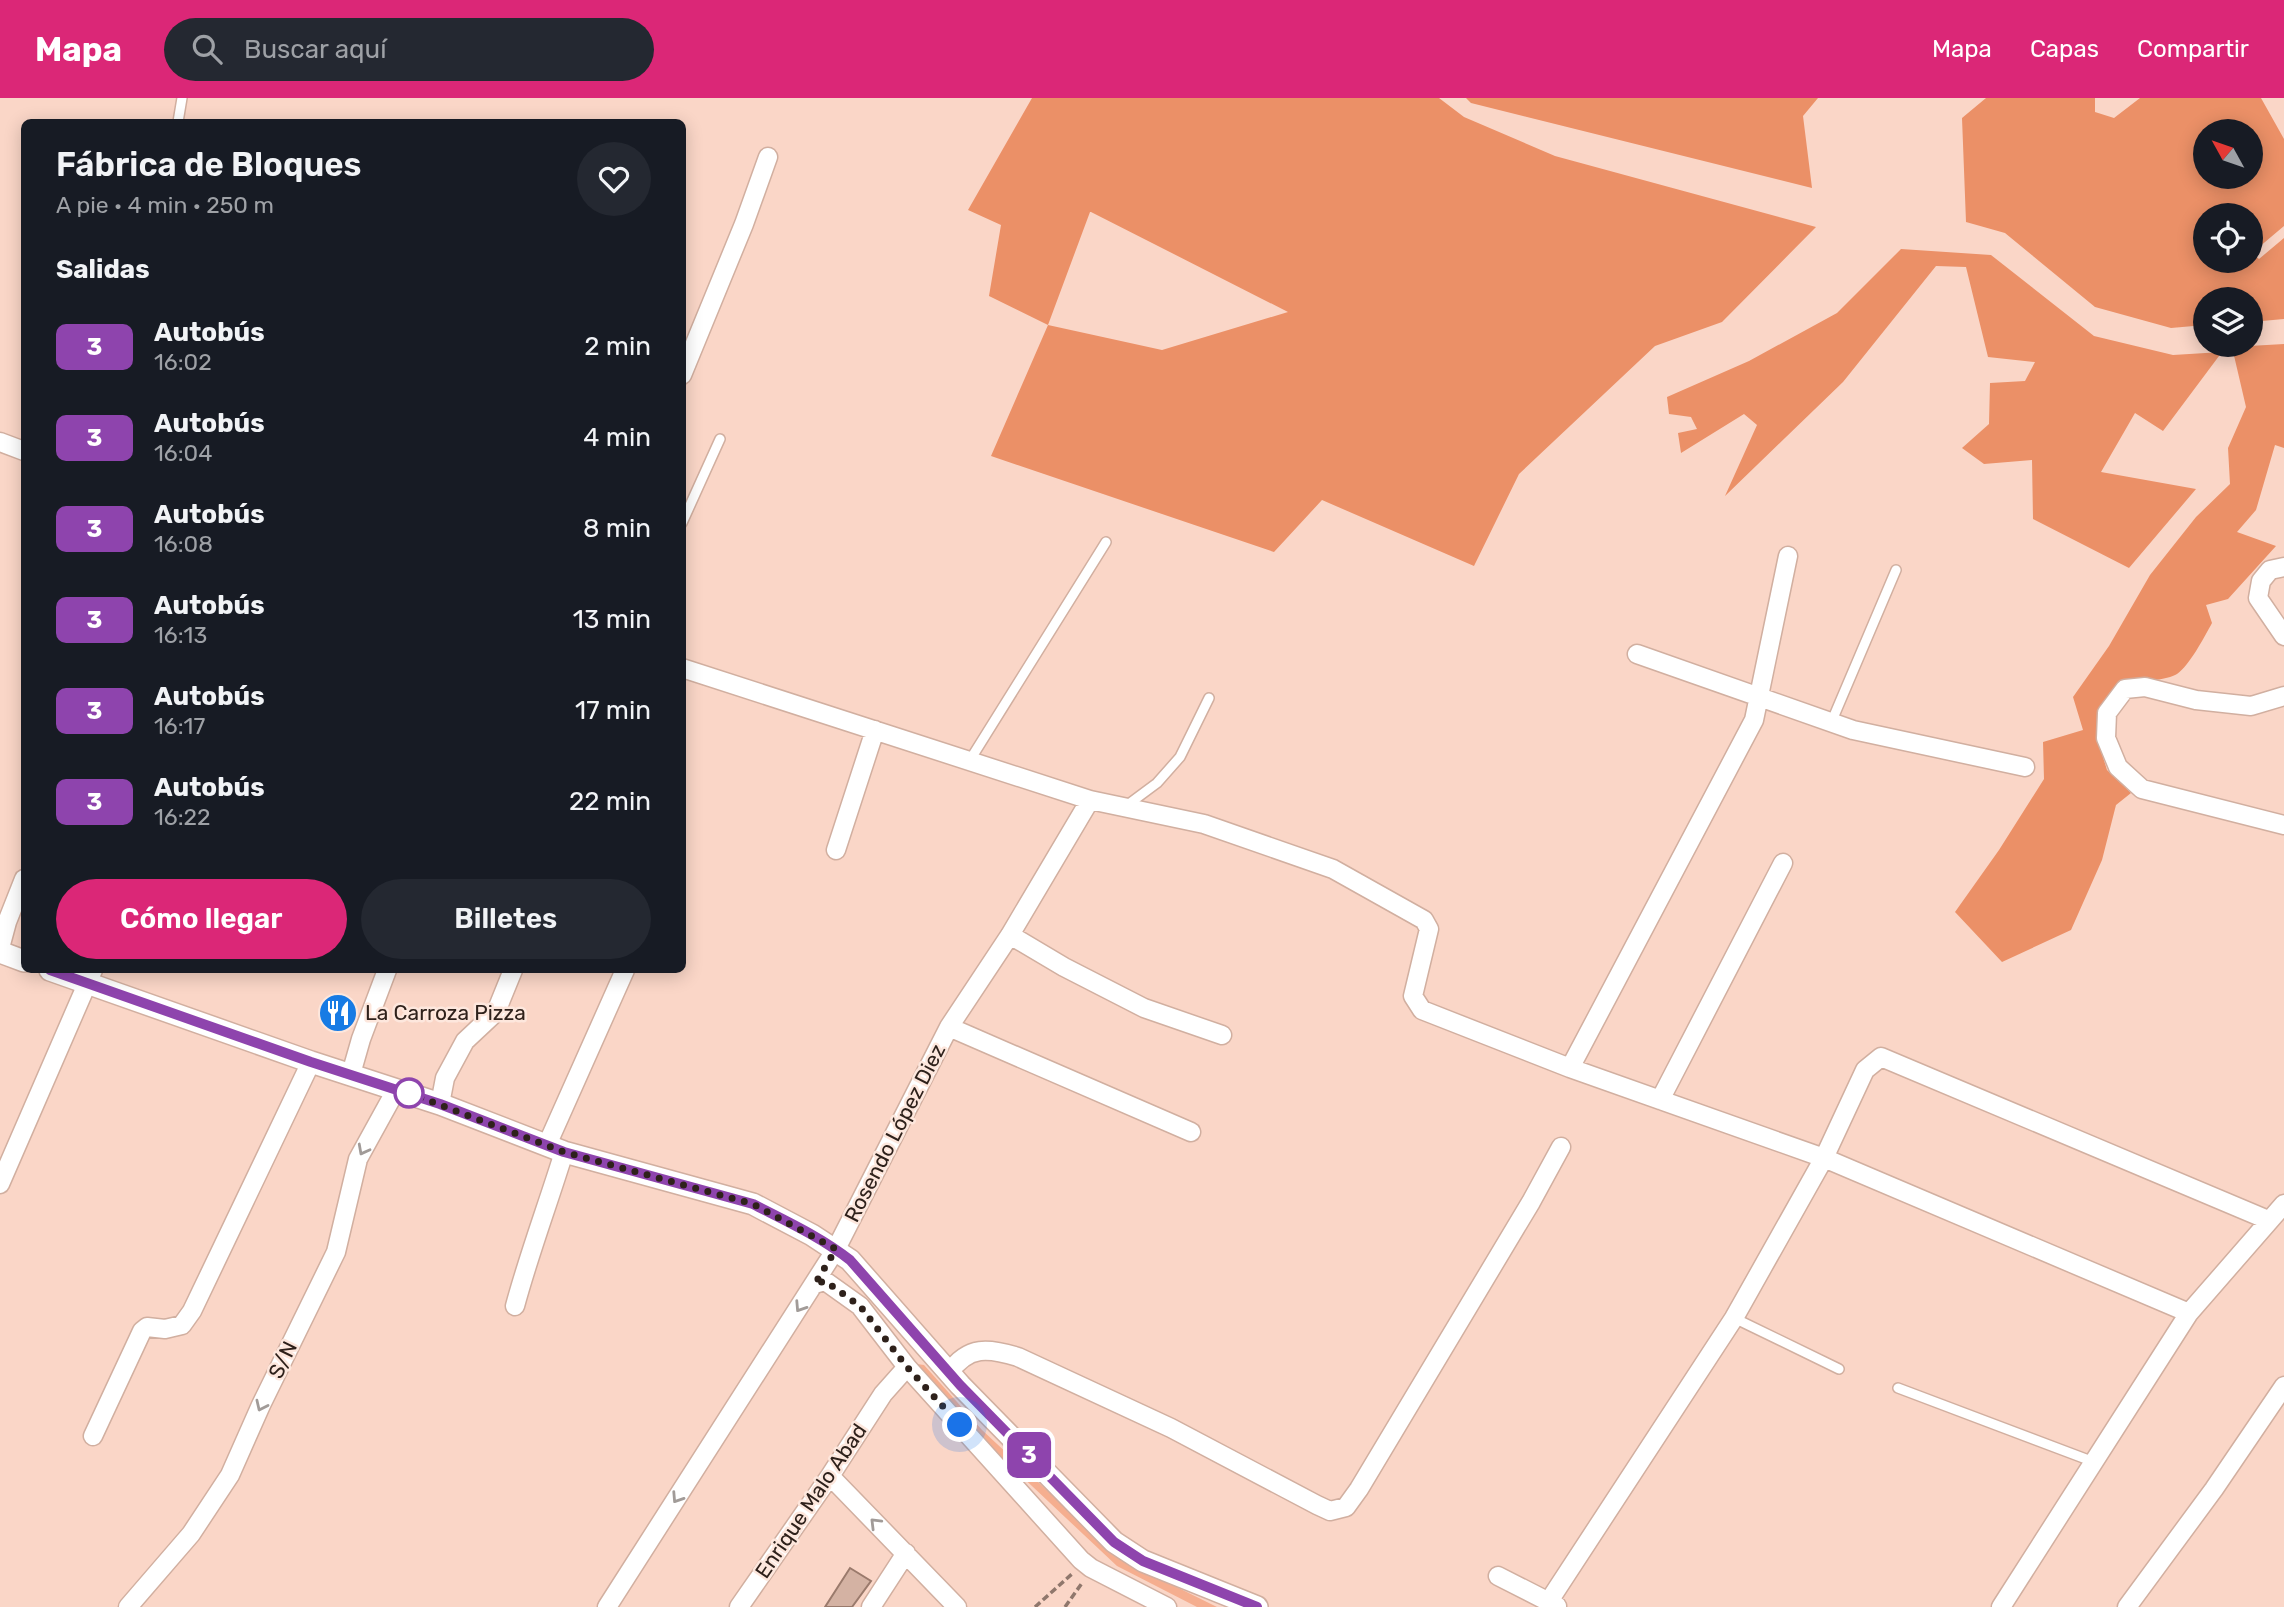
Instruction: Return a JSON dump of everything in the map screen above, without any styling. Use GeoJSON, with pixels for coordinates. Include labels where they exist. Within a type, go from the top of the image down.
{"type":"FeatureCollection","features":[{"type":"Feature","properties":{"kind":"street"},"geometry":{"type":"LineString","coordinates":[[686,365],[768,158]]}},
{"type":"Feature","properties":{"kind":"street"},"geometry":{"type":"LineString","coordinates":[[0,442],[21,450]]}},
{"type":"Feature","properties":{"kind":"street"},"geometry":{"type":"LineString","coordinates":[[1570,1068],[1754,720],[1787,556]]}},
{"type":"Feature","properties":{"kind":"street"},"geometry":{"type":"LineString","coordinates":[[2284,567],[2270,570],[2261,581],[2258,598],[2284,636]]}},
{"type":"Feature","properties":{"kind":"street"},"geometry":{"type":"LineString","coordinates":[[1637,654],[1831,723],[2025,767]]}},
{"type":"Feature","properties":{"kind":"street"},"geometry":{"type":"LineString","coordinates":[[686,669],[1090,800],[1204,824],[1333,869],[1424,920],[1429,929],[1413,996],[1422,1010],[1570,1068],[1824,1158],[2189,1312]]}},
{"type":"Feature","properties":{"kind":"street"},"geometry":{"type":"LineString","coordinates":[[2284,696],[2251,706],[2196,700],[2145,687],[2125,689],[2107,713],[2106,738],[2118,766],[2143,789],[2284,825]]}},
{"type":"Feature","properties":{"kind":"street"},"geometry":{"type":"LineString","coordinates":[[836,850],[875,730]]}},
{"type":"Feature","properties":{"kind":"street","name":"Rosendo López Diez"},"geometry":{"type":"LineString","coordinates":[[607,1607],[815,1284],[843,1255],[949,1027],[1010,935],[1090,800]]}},
{"type":"Feature","properties":{"kind":"street"},"geometry":{"type":"LineString","coordinates":[[1660,1100],[1783,863]]}},
{"type":"Feature","properties":{"kind":"street"},"geometry":{"type":"LineString","coordinates":[[21,887],[7,922],[0,950],[21,960]]}},
{"type":"Feature","properties":{"kind":"street"},"geometry":{"type":"LineString","coordinates":[[1010,935],[1064,967],[1144,1008],[1222,1035]]}},
{"type":"Feature","properties":{"kind":"street"},"geometry":{"type":"LineString","coordinates":[[70,973],[90,976],[311,1062],[440,1104],[555,1148],[753,1204],[843,1255],[949,1373],[1114,1542],[1143,1561],[1257,1607]]}},
{"type":"Feature","properties":{"kind":"street"},"geometry":{"type":"LineString","coordinates":[[351,1074],[360,1039],[386,973]]}},
{"type":"Feature","properties":{"kind":"street"},"geometry":{"type":"LineString","coordinates":[[440,1104],[445,1079],[465,1041],[496,1012],[512,973]]}},
{"type":"Feature","properties":{"kind":"street"},"geometry":{"type":"LineString","coordinates":[[515,1306],[528,1257],[546,1210],[555,1148],[624,973]]}},
{"type":"Feature","properties":{"kind":"street"},"geometry":{"type":"LineString","coordinates":[[0,1184],[90,976]]}},
{"type":"Feature","properties":{"kind":"street"},"geometry":{"type":"LineString","coordinates":[[949,1027],[1191,1132]]}},
{"type":"Feature","properties":{"kind":"street"},"geometry":{"type":"LineString","coordinates":[[1498,1576],[1553,1604],[1734,1318],[1824,1158],[1865,1070],[1881,1057],[2268,1220]]}},
{"type":"Feature","properties":{"kind":"street"},"geometry":{"type":"LineString","coordinates":[[93,1436],[142,1331],[146,1327],[165,1329],[182,1325],[192,1311],[311,1062]]}},
{"type":"Feature","properties":{"kind":"street","name":"S/N"},"geometry":{"type":"LineString","coordinates":[[128,1607],[191,1534],[230,1475],[336,1252],[358,1159],[396,1090]]}},
{"type":"Feature","properties":{"kind":"street"},"geometry":{"type":"LineString","coordinates":[[949,1373],[968,1353],[1000,1352],[1018,1357],[1171,1428],[1330,1511],[1346,1507],[1360,1489],[1510,1238],[1561,1147]]}},
{"type":"Feature","properties":{"kind":"street"},"geometry":{"type":"LineString","coordinates":[[2001,1607],[2189,1312],[2284,1204]]}},
{"type":"Feature","properties":{"kind":"street"},"geometry":{"type":"LineString","coordinates":[[815,1284],[825,1281],[860,1306],[910,1371],[1081,1560],[1091,1568],[1167,1607]]}},
{"type":"Feature","properties":{"kind":"street","name":"Enrique Malo Abad"},"geometry":{"type":"LineString","coordinates":[[739,1607],[883,1394],[910,1371]]}},
{"type":"Feature","properties":{"kind":"street"},"geometry":{"type":"LineString","coordinates":[[2127,1607],[2214,1489],[2284,1386]]}},
{"type":"Feature","properties":{"kind":"street"},"geometry":{"type":"LineString","coordinates":[[830,1476],[957,1607]]}},
{"type":"Feature","properties":{"kind":"street"},"geometry":{"type":"LineString","coordinates":[[871,1607],[906,1553]]}},
{"type":"Feature","properties":{"kind":"lane"},"geometry":{"type":"LineString","coordinates":[[178,119],[182,98]]}},
{"type":"Feature","properties":{"kind":"lane"},"geometry":{"type":"LineString","coordinates":[[686,514],[720,439]]}},
{"type":"Feature","properties":{"kind":"lane"},"geometry":{"type":"LineString","coordinates":[[970,760],[1107,542]]}},
{"type":"Feature","properties":{"kind":"lane"},"geometry":{"type":"LineString","coordinates":[[1831,723],[1896,570]]}},
{"type":"Feature","properties":{"kind":"lane"},"geometry":{"type":"LineString","coordinates":[[1125,807],[1157,783],[1180,757],[1209,698]]}},
{"type":"Feature","properties":{"kind":"lane"},"geometry":{"type":"LineString","coordinates":[[1734,1318],[1839,1369]]}},
{"type":"Feature","properties":{"kind":"lane"},"geometry":{"type":"LineString","coordinates":[[1898,1388],[2094,1462]]}},
{"type":"Feature","properties":{"kind":"path"},"geometry":{"type":"LineString","coordinates":[[1035,1607],[1073,1573]]}},
{"type":"Feature","properties":{"kind":"path"},"geometry":{"type":"LineString","coordinates":[[1065,1607],[1084,1578]]}},
{"type":"Feature","properties":{"kind":"shaded area"},"geometry":{"type":"Polygon","coordinates":[[[1032,98],[1439,98],[1464,117],[1555,156],[1816,227],[1722,322],[1655,346],[1519,474],[1474,566],[1322,500],[1274,552],[991,456],[1048,325],[989,296],[1001,225],[968,210],[1032,98]],[[1091,212],[1048,325],[1162,350],[1288,312],[1091,212]]]}},
{"type":"Feature","properties":{"kind":"shaded area"},"geometry":{"type":"Polygon","coordinates":[[[1466,98],[1818,98],[1803,116],[1812,188],[1471,103],[1466,98]]]}},
{"type":"Feature","properties":{"kind":"shaded area"},"geometry":{"type":"Polygon","coordinates":[[[1986,98],[2095,98],[2095,112],[2114,118],[2140,98],[2261,98],[2284,139],[2284,226],[2263,244],[2263,203],[2193,203],[2193,273],[2263,273],[2263,256],[2284,238],[2284,319],[2263,321],[2263,287],[2193,287],[2193,326],[2171,328],[2095,307],[2005,233],[1966,222],[1962,118],[1986,98]]]}},
{"type":"Feature","properties":{"kind":"shaded area"},"geometry":{"type":"Polygon","coordinates":[[[1901,249],[1991,255],[2094,336],[2173,355],[2193,354],[2193,357],[2218,357],[2163,431],[2135,413],[2101,472],[2196,489],[2129,568],[2033,519],[2032,460],[1984,464],[1962,448],[1989,424],[1990,383],[2025,381],[2035,362],[1988,357],[1966,267],[1936,266],[1843,382],[1725,496],[1757,425],[1744,414],[1681,453],[1678,433],[1697,429],[1691,417],[1669,414],[1667,397],[1749,361],[1837,313],[1901,249]]]}},
{"type":"Feature","properties":{"kind":"shaded area"},"geometry":{"type":"Polygon","coordinates":[[[2284,344],[2284,448],[2275,445],[2256,510],[2237,532],[2276,546],[2228,599],[2206,605],[2212,623],[2182,670],[2167,678],[2128,682],[2098,741],[2107,770],[2131,793],[2116,805],[2102,860],[2071,930],[2002,962],[1955,912],[2044,779],[2043,742],[2083,730],[2073,697],[2109,646],[2150,575],[2196,517],[2230,484],[2228,448],[2246,407],[2234,357],[2263,357],[2263,345],[2284,344]]]}},
{"type":"Feature","properties":{"kind":"shaded area"},"geometry":{"type":"Polygon","coordinates":[[[910,1363],[924,1365],[982,1430],[1122,1560],[1217,1607],[1197,1607],[1117,1566],[982,1439],[910,1363]]]}},
{"type":"Feature","properties":{"kind":"building"},"geometry":{"type":"Polygon","coordinates":[[[850,1568],[871,1581],[852,1607],[825,1607],[850,1568]]]}},
{"type":"Feature","properties":{"kind":"bus line","name":"3"},"geometry":{"type":"LineString","coordinates":[[59,973],[311,1062],[409,1093],[564,1152],[753,1204],[773,1214],[836,1249],[850,1260],[960,1385],[1114,1542],[1143,1561],[1257,1607]]}},
{"type":"Feature","properties":{"kind":"place","name":"La Carroza Pizza"},"geometry":{"type":"Point","coordinates":[338,1013]}},
{"type":"Feature","properties":{"kind":"route"},"geometry":{"type":"LineString","coordinates":[[409,1093],[564,1152],[753,1204],[836,1249],[815,1284],[825,1281],[860,1306],[907,1367],[960,1425]]}}]}
